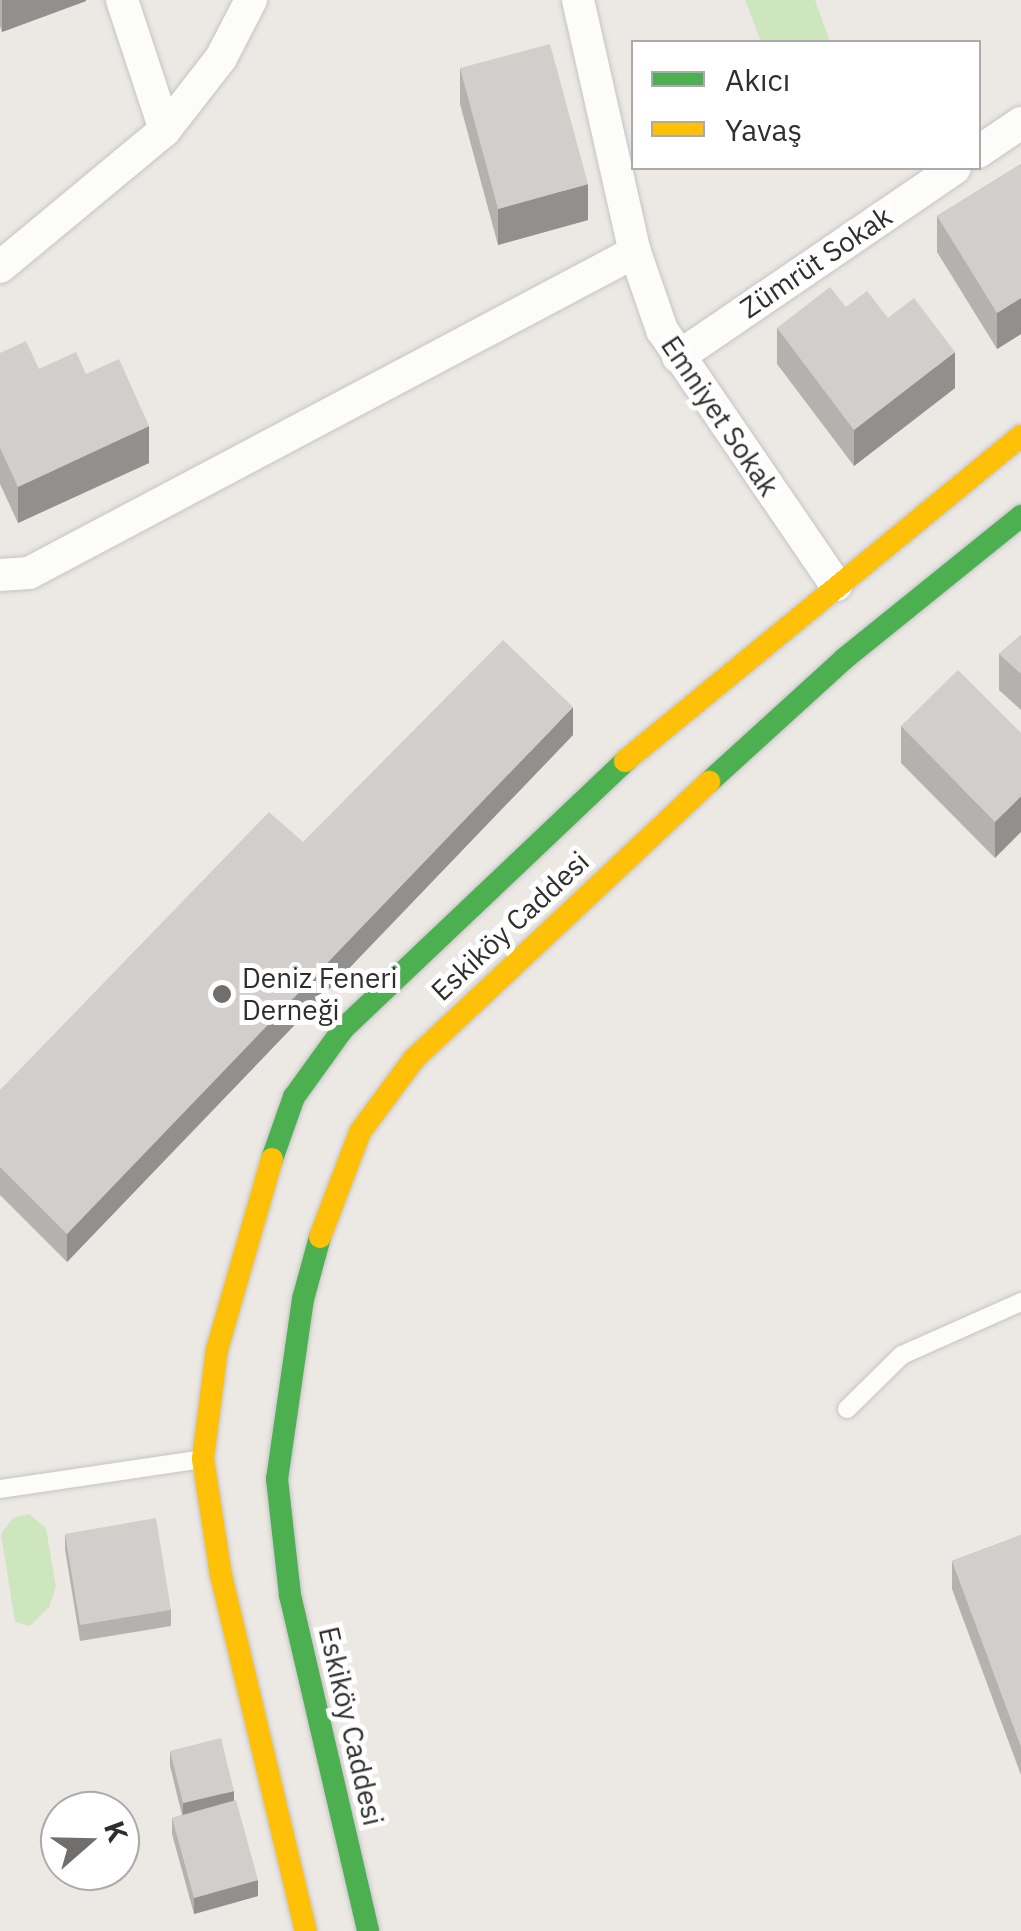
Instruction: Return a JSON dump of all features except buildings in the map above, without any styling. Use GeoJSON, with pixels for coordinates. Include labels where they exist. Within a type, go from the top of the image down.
{"type":"FeatureCollection","features":[{"type":"Feature","properties":{"kind":"street"},"geometry":{"type":"LineString","coordinates":[[122,0],[165,130]]}},
{"type":"Feature","properties":{"kind":"street"},"geometry":{"type":"LineString","coordinates":[[0,267],[165,130],[222,58],[252,0]]}},
{"type":"Feature","properties":{"kind":"street","name":"Emniyet Sokak"},"geometry":{"type":"LineString","coordinates":[[578,0],[649,300],[678,357],[836,585]]}},
{"type":"Feature","properties":{"kind":"street"},"geometry":{"type":"LineString","coordinates":[[981,150],[1021,124]]}},
{"type":"Feature","properties":{"kind":"street","name":"Zümrüt Sokak"},"geometry":{"type":"LineString","coordinates":[[678,357],[952,170]]}},
{"type":"Feature","properties":{"kind":"street"},"geometry":{"type":"LineString","coordinates":[[0,575],[29,573],[635,252]]}},
{"type":"Feature","properties":{"kind":"street"},"geometry":{"type":"LineString","coordinates":[[306,1931],[221,1575],[203,1458],[208,1393],[254,1210],[284,1120],[310,1069],[399,973],[629,758],[1021,436]]}},
{"type":"Feature","properties":{"kind":"street","name":"Eskiköy Caddesi"},"geometry":{"type":"LineString","coordinates":[[368,1931],[290,1594],[278,1479],[303,1299],[328,1207],[360,1132],[414,1059],[552,926],[844,660],[1021,516]]}},
{"type":"Feature","properties":{"kind":"lane"},"geometry":{"type":"LineString","coordinates":[[846,1408],[902,1355],[1021,1302]]}},
{"type":"Feature","properties":{"kind":"lane"},"geometry":{"type":"LineString","coordinates":[[0,1489],[203,1458]]}},
{"type":"Feature","properties":{"kind":"green space"},"geometry":{"type":"Polygon","coordinates":[[[745,0],[815,0],[829,40],[760,40],[745,0]]]}},
{"type":"Feature","properties":{"kind":"green space"},"geometry":{"type":"Polygon","coordinates":[[[29,1514],[46,1528],[56,1587],[49,1607],[30,1626],[15,1622],[1,1534],[13,1518],[29,1514]]]}},
{"type":"Feature","properties":{"kind":"traffic: fast"},"geometry":{"type":"LineString","coordinates":[[709,782],[844,659],[1021,516]]}},
{"type":"Feature","properties":{"kind":"traffic: fast"},"geometry":{"type":"LineString","coordinates":[[272,1159],[294,1097],[343,1029],[625,761]]}},
{"type":"Feature","properties":{"kind":"traffic: fast"},"geometry":{"type":"LineString","coordinates":[[320,1237],[303,1299],[277,1479],[290,1595],[368,1931]]}},
{"type":"Feature","properties":{"kind":"traffic: slow"},"geometry":{"type":"LineString","coordinates":[[625,761],[1021,436]]}},
{"type":"Feature","properties":{"kind":"traffic: slow"},"geometry":{"type":"LineString","coordinates":[[320,1237],[360,1132],[414,1059],[709,782]]}},
{"type":"Feature","properties":{"kind":"traffic: slow"},"geometry":{"type":"LineString","coordinates":[[272,1159],[217,1349],[203,1459],[221,1575],[306,1931]]}},
{"type":"Feature","properties":{"kind":"place","name":"Deniz Feneri Derneği"},"geometry":{"type":"Point","coordinates":[222,994]}}]}
